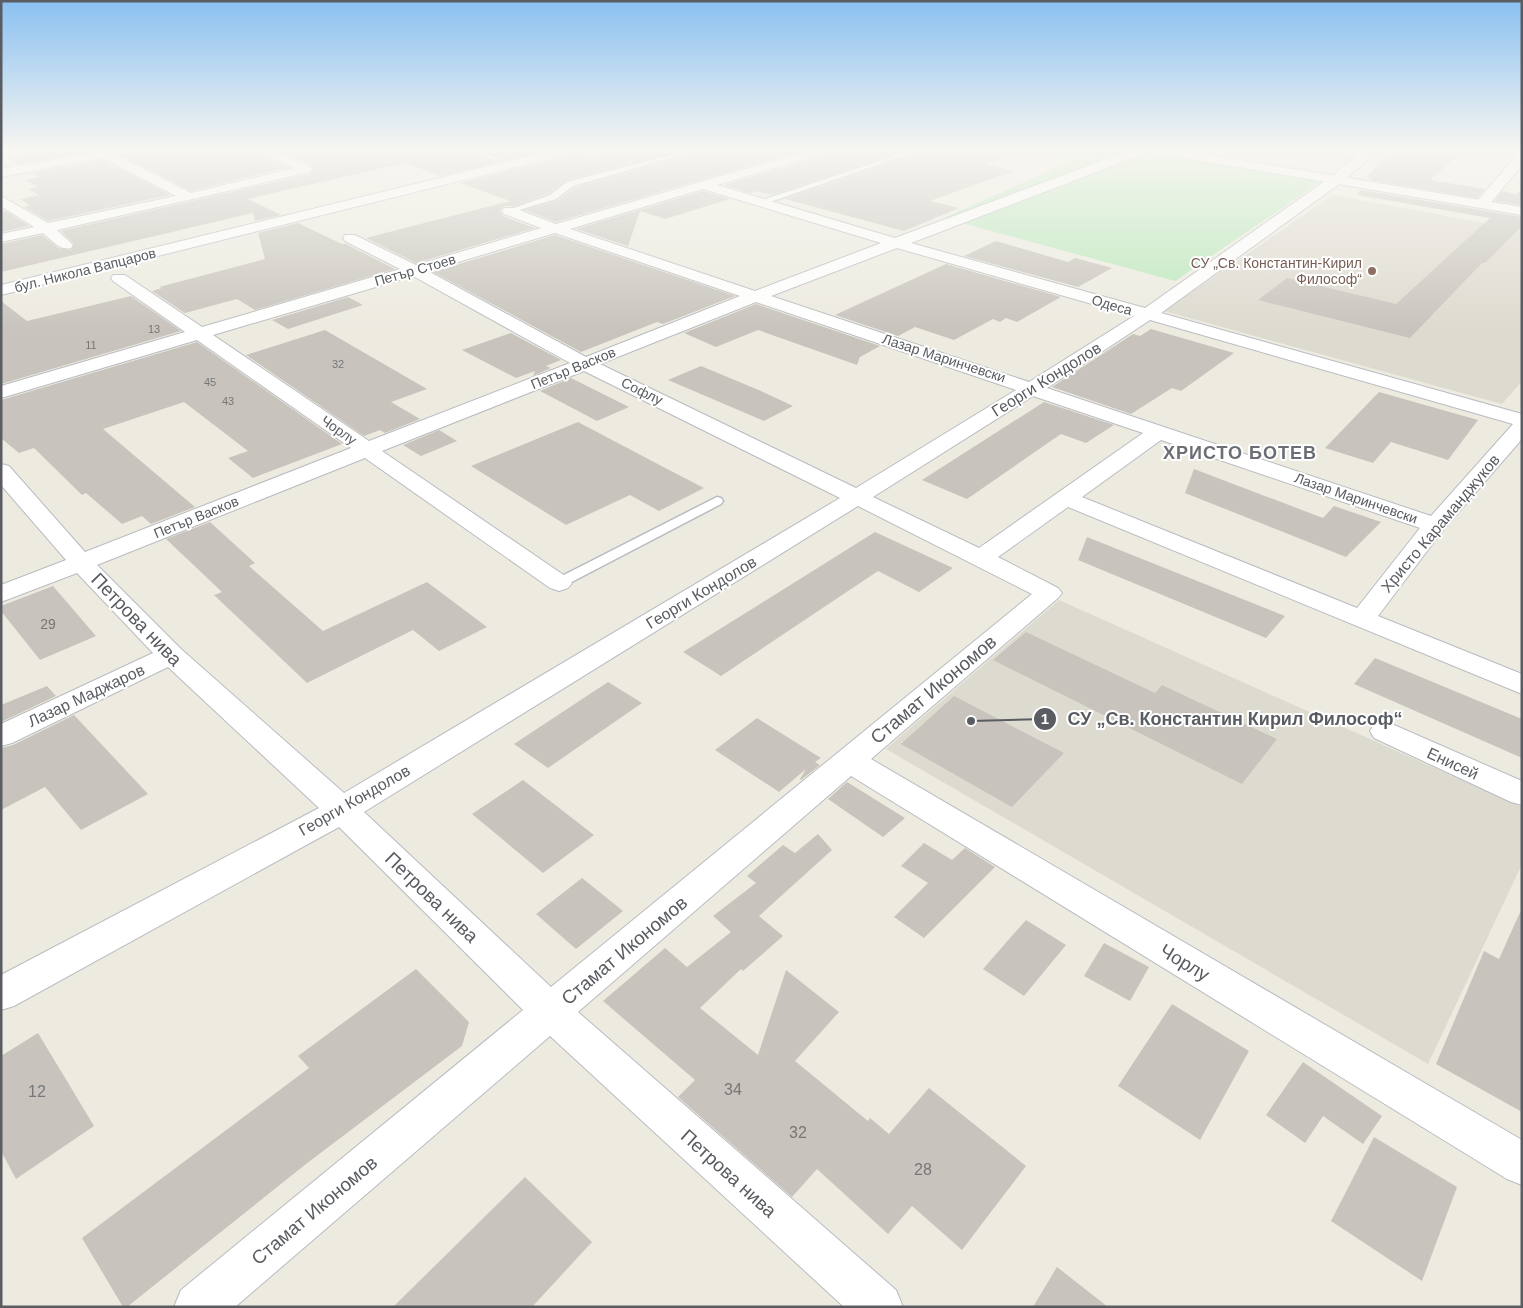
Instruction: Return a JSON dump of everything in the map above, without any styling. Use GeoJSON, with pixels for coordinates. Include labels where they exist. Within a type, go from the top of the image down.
{"type":"FeatureCollection","features":[{"type":"Feature","properties":{"kind":"street"},"geometry":{"type":"LineString","coordinates":[[16,209],[46,228],[66,245]]}},
{"type":"Feature","properties":{"kind":"street"},"geometry":{"type":"LineString","coordinates":[[1,238],[133,209]]}},
{"type":"Feature","properties":{"kind":"street","name":"бул. Никола Вапцаров"},"geometry":{"type":"LineString","coordinates":[[1,279],[290,209]]}},
{"type":"Feature","properties":{"kind":"street","name":"бул. Никола Вапцаров"},"geometry":{"type":"LineString","coordinates":[[1,290],[329,209]]}},
{"type":"Feature","properties":{"kind":"street","name":"Петър Стоев"},"geometry":{"type":"LineString","coordinates":[[1,392],[621,209]]}},
{"type":"Feature","properties":{"kind":"street","name":"Одеса"},"geometry":{"type":"LineString","coordinates":[[784,209],[1147,315],[1522,420]]}},
{"type":"Feature","properties":{"kind":"street","name":"Петър Васков"},"geometry":{"type":"LineString","coordinates":[[1,594],[756,296],[989,209]]}},
{"type":"Feature","properties":{"kind":"street","name":"Георги Кондолов"},"geometry":{"type":"LineString","coordinates":[[1,994],[342,810],[1033,388],[1147,315],[1295,209]]}},
{"type":"Feature","properties":{"kind":"street","name":"Лазар Маринчевски"},"geometry":{"type":"LineString","coordinates":[[509,211],[1435,525]]}},
{"type":"Feature","properties":{"kind":"street","name":"Софлу"},"geometry":{"type":"LineString","coordinates":[[350,238],[414,270],[585,364],[1049,592]]}},
{"type":"Feature","properties":{"kind":"street","name":"Чорлу"},"geometry":{"type":"LineString","coordinates":[[119,278],[201,333],[559,583]]}},
{"type":"Feature","properties":{"kind":"street","name":"Христо Караманджуков"},"geometry":{"type":"LineString","coordinates":[[1361,620],[1435,525],[1522,426]]}},
{"type":"Feature","properties":{"kind":"street"},"geometry":{"type":"LineString","coordinates":[[981,558],[1160,432]]}},
{"type":"Feature","properties":{"kind":"street","name":"Петрова нива"},"geometry":{"type":"LineString","coordinates":[[1,471],[82,562],[171,655],[342,810],[551,1012],[879,1307]]}},
{"type":"Feature","properties":{"kind":"street"},"geometry":{"type":"LineString","coordinates":[[1065,498],[1522,685]]}},
{"type":"Feature","properties":{"kind":"street","name":"Стамат Икономов"},"geometry":{"type":"LineString","coordinates":[[198,1307],[1049,592]]}},
{"type":"Feature","properties":{"kind":"street","name":"Лазар Маджаров"},"geometry":{"type":"LineString","coordinates":[[1,736],[171,655]]}},
{"type":"Feature","properties":{"kind":"street","name":"Енисей"},"geometry":{"type":"LineString","coordinates":[[1385,731],[1522,794]]}},
{"type":"Feature","properties":{"kind":"street","name":"Чорлу"},"geometry":{"type":"LineString","coordinates":[[848,760],[1522,1164]]}},
{"type":"Feature","properties":{"kind":"lane"},"geometry":{"type":"LineString","coordinates":[[509,211],[515,209]]}},
{"type":"Feature","properties":{"kind":"lane"},"geometry":{"type":"LineString","coordinates":[[559,583],[718,501]]}},
{"type":"Feature","properties":{"kind":"shaded area","name":"СУ „Св. Константин-Кирил Философ“"},"geometry":{"type":"Polygon","coordinates":[[[1313,209],[1409,209],[1522,230],[1522,381],[1502,404],[1164,311],[1313,209]]]}},
{"type":"Feature","properties":{"kind":"shaded area"},"geometry":{"type":"Polygon","coordinates":[[[1059,600],[1522,807],[1522,864],[1428,1064],[886,749],[1059,600]]]}},
{"type":"Feature","properties":{"kind":"green space"},"geometry":{"type":"Polygon","coordinates":[[[964,209],[1280,209],[1175,281],[944,218],[964,209]]]}},
{"type":"Feature","properties":{"kind":"building"},"geometry":{"type":"Polygon","coordinates":[[[27,209],[104,209],[48,221],[27,209]]]}},
{"type":"Feature","properties":{"kind":"building"},"geometry":{"type":"Polygon","coordinates":[[[157,209],[269,209],[281,215],[255,221],[253,213],[1,272],[1,244],[42,235],[58,248],[71,250],[74,244],[61,231],[157,209]]]}},
{"type":"Feature","properties":{"kind":"building"},"geometry":{"type":"Polygon","coordinates":[[[479,209],[501,209],[503,216],[535,228],[416,263],[366,238],[479,209]]]}},
{"type":"Feature","properties":{"kind":"building"},"geometry":{"type":"Polygon","coordinates":[[[528,209],[601,209],[556,222],[525,210],[528,209]]]}},
{"type":"Feature","properties":{"kind":"building"},"geometry":{"type":"Polygon","coordinates":[[[643,209],[697,209],[665,219],[640,211],[628,246],[576,229],[643,209]]]}},
{"type":"Feature","properties":{"kind":"building"},"geometry":{"type":"Polygon","coordinates":[[[822,209],[957,209],[904,231],[822,209]]]}},
{"type":"Feature","properties":{"kind":"building"},"geometry":{"type":"Polygon","coordinates":[[[1438,209],[1475,209],[1522,217],[1522,226],[1485,263],[1482,263],[1410,338],[1258,300],[1287,278],[1396,304],[1490,218],[1438,209]]]}},
{"type":"Feature","properties":{"kind":"building"},"geometry":{"type":"Polygon","coordinates":[[[6,211],[29,226],[1,232],[1,212],[6,211]]]}},
{"type":"Feature","properties":{"kind":"building"},"geometry":{"type":"Polygon","coordinates":[[[298,223],[342,244],[346,244],[395,269],[255,310],[237,299],[185,313],[152,291],[162,288],[159,287],[265,259],[258,233],[298,223]]]}},
{"type":"Feature","properties":{"kind":"building"},"geometry":{"type":"Polygon","coordinates":[[[555,235],[735,296],[663,324],[657,322],[581,352],[433,272],[555,235]]]}},
{"type":"Feature","properties":{"kind":"building"},"geometry":{"type":"Polygon","coordinates":[[[996,241],[1068,262],[1075,258],[1112,268],[1078,287],[964,256],[996,241]]]}},
{"type":"Feature","properties":{"kind":"building"},"geometry":{"type":"Polygon","coordinates":[[[946,264],[1061,297],[1017,322],[1006,318],[1000,322],[993,319],[954,340],[915,327],[898,336],[835,315],[946,264]]]}},
{"type":"Feature","properties":{"kind":"building"},"geometry":{"type":"Polygon","coordinates":[[[131,296],[181,331],[1,384],[1,301],[27,321],[131,296]]]}},
{"type":"Feature","properties":{"kind":"building"},"geometry":{"type":"Polygon","coordinates":[[[348,297],[363,305],[288,329],[272,320],[348,297]]]}},
{"type":"Feature","properties":{"kind":"building"},"geometry":{"type":"Polygon","coordinates":[[[756,304],[880,346],[860,357],[857,365],[758,330],[716,347],[684,333],[756,304]]]}},
{"type":"Feature","properties":{"kind":"building"},"geometry":{"type":"Polygon","coordinates":[[[1151,329],[1234,353],[1181,391],[1172,388],[1131,414],[1052,387],[1133,334],[1140,336],[1151,329]]]}},
{"type":"Feature","properties":{"kind":"building"},"geometry":{"type":"Polygon","coordinates":[[[325,330],[427,389],[391,402],[420,419],[385,433],[380,430],[364,436],[246,355],[325,330]]]}},
{"type":"Feature","properties":{"kind":"building"},"geometry":{"type":"Polygon","coordinates":[[[511,333],[561,360],[546,366],[551,368],[533,376],[535,371],[516,378],[462,350],[511,333]]]}},
{"type":"Feature","properties":{"kind":"building"},"geometry":{"type":"Polygon","coordinates":[[[197,342],[342,444],[253,478],[228,458],[248,451],[184,402],[103,429],[195,507],[151,524],[142,516],[122,524],[86,493],[82,495],[34,448],[19,453],[2,439],[1,400],[197,342]]]}},
{"type":"Feature","properties":{"kind":"building"},"geometry":{"type":"Polygon","coordinates":[[[701,366],[793,406],[764,421],[668,380],[701,366]]]}},
{"type":"Feature","properties":{"kind":"building"},"geometry":{"type":"Polygon","coordinates":[[[571,378],[629,407],[597,421],[540,391],[571,378]]]}},
{"type":"Feature","properties":{"kind":"building"},"geometry":{"type":"Polygon","coordinates":[[[1379,392],[1478,420],[1448,460],[1391,442],[1373,463],[1325,448],[1379,392]]]}},
{"type":"Feature","properties":{"kind":"building"},"geometry":{"type":"Polygon","coordinates":[[[1044,402],[1114,425],[1086,443],[1061,434],[967,499],[922,480],[1044,402]]]}},
{"type":"Feature","properties":{"kind":"building"},"geometry":{"type":"Polygon","coordinates":[[[578,422],[704,488],[659,511],[630,495],[566,525],[471,466],[578,422]]]}},
{"type":"Feature","properties":{"kind":"building"},"geometry":{"type":"Polygon","coordinates":[[[439,430],[457,441],[421,456],[403,445],[439,430]]]}},
{"type":"Feature","properties":{"kind":"building"},"geometry":{"type":"Polygon","coordinates":[[[1194,469],[1323,518],[1334,506],[1381,522],[1346,557],[1185,493],[1194,469]]]}},
{"type":"Feature","properties":{"kind":"building"},"geometry":{"type":"Polygon","coordinates":[[[210,522],[255,563],[249,566],[323,631],[427,582],[487,627],[439,651],[413,630],[307,683],[214,595],[222,592],[166,539],[210,522]]]}},
{"type":"Feature","properties":{"kind":"building"},"geometry":{"type":"Polygon","coordinates":[[[875,532],[953,568],[919,592],[878,571],[721,676],[683,652],[875,532]]]}},
{"type":"Feature","properties":{"kind":"building"},"geometry":{"type":"Polygon","coordinates":[[[1087,537],[1285,616],[1266,638],[1078,560],[1087,537]]]}},
{"type":"Feature","properties":{"kind":"building"},"geometry":{"type":"Polygon","coordinates":[[[53,586],[96,636],[40,660],[1,611],[1,606],[53,586]]]}},
{"type":"Feature","properties":{"kind":"building"},"geometry":{"type":"Polygon","coordinates":[[[1026,632],[1155,693],[1162,685],[1277,739],[1242,784],[993,660],[1026,632]]]}},
{"type":"Feature","properties":{"kind":"building"},"geometry":{"type":"Polygon","coordinates":[[[1375,658],[1522,719],[1522,758],[1354,684],[1375,658]]]}},
{"type":"Feature","properties":{"kind":"building"},"geometry":{"type":"Polygon","coordinates":[[[608,682],[642,703],[548,768],[514,744],[608,682]]]}},
{"type":"Feature","properties":{"kind":"building"},"geometry":{"type":"Polygon","coordinates":[[[47,686],[56,696],[1,722],[1,705],[47,686]]]}},
{"type":"Feature","properties":{"kind":"building"},"geometry":{"type":"Polygon","coordinates":[[[954,696],[1064,753],[1012,807],[901,744],[954,696]]]}},
{"type":"Feature","properties":{"kind":"building"},"geometry":{"type":"Polygon","coordinates":[[[74,715],[148,794],[81,830],[45,787],[1,810],[1,748],[13,745],[74,715]]]}},
{"type":"Feature","properties":{"kind":"building"},"geometry":{"type":"Polygon","coordinates":[[[757,718],[821,758],[815,762],[820,765],[801,780],[806,769],[779,792],[715,750],[757,718]]]}},
{"type":"Feature","properties":{"kind":"building"},"geometry":{"type":"Polygon","coordinates":[[[523,780],[594,835],[543,873],[472,814],[523,780]]]}},
{"type":"Feature","properties":{"kind":"building"},"geometry":{"type":"Polygon","coordinates":[[[847,782],[905,818],[883,837],[828,799],[847,782]]]}},
{"type":"Feature","properties":{"kind":"building"},"geometry":{"type":"Polygon","coordinates":[[[818,834],[832,850],[759,916],[783,936],[743,971],[741,969],[700,1008],[758,1055],[786,970],[839,1012],[795,1061],[868,1121],[870,1118],[889,1134],[929,1088],[1026,1166],[962,1250],[912,1206],[888,1234],[817,1169],[792,1197],[678,1097],[695,1080],[603,1001],[665,948],[687,967],[731,932],[713,916],[756,883],[747,876],[783,845],[795,853],[818,834]]]}},
{"type":"Feature","properties":{"kind":"building"},"geometry":{"type":"Polygon","coordinates":[[[924,843],[952,860],[965,848],[995,867],[924,938],[894,917],[928,883],[901,866],[924,843]]]}},
{"type":"Feature","properties":{"kind":"building"},"geometry":{"type":"Polygon","coordinates":[[[582,878],[623,911],[576,949],[536,914],[582,878]]]}},
{"type":"Feature","properties":{"kind":"building"},"geometry":{"type":"Polygon","coordinates":[[[1522,908],[1522,1112],[1436,1064],[1484,951],[1499,959],[1522,908]]]}},
{"type":"Feature","properties":{"kind":"building"},"geometry":{"type":"Polygon","coordinates":[[[1026,920],[1066,945],[1024,996],[983,969],[1026,920]]]}},
{"type":"Feature","properties":{"kind":"building"},"geometry":{"type":"Polygon","coordinates":[[[1104,943],[1149,967],[1130,1001],[1084,976],[1104,943]]]}},
{"type":"Feature","properties":{"kind":"building"},"geometry":{"type":"Polygon","coordinates":[[[416,969],[469,1022],[462,1046],[306,1164],[127,1307],[123,1307],[82,1238],[309,1068],[298,1056],[416,969]]]}},
{"type":"Feature","properties":{"kind":"building"},"geometry":{"type":"Polygon","coordinates":[[[1172,1004],[1249,1051],[1200,1140],[1118,1086],[1172,1004]]]}},
{"type":"Feature","properties":{"kind":"building"},"geometry":{"type":"Polygon","coordinates":[[[38,1033],[94,1126],[16,1179],[1,1151],[1,1056],[38,1033]]]}},
{"type":"Feature","properties":{"kind":"building"},"geometry":{"type":"Polygon","coordinates":[[[1303,1062],[1382,1116],[1363,1144],[1323,1116],[1305,1143],[1266,1115],[1303,1062]]]}},
{"type":"Feature","properties":{"kind":"building"},"geometry":{"type":"Polygon","coordinates":[[[1374,1137],[1457,1187],[1422,1281],[1331,1221],[1374,1137]]]}},
{"type":"Feature","properties":{"kind":"building"},"geometry":{"type":"Polygon","coordinates":[[[525,1177],[592,1242],[532,1307],[393,1307],[525,1177]]]}},
{"type":"Feature","properties":{"kind":"building"},"geometry":{"type":"Polygon","coordinates":[[[1057,1267],[1108,1307],[1033,1307],[1057,1267]]]}},
{"type":"Feature","properties":{"kind":"place","name":"СУ „Св. Константин-Кирил Философ“"},"geometry":{"type":"Point","coordinates":[1372,271]}},
{"type":"Feature","properties":{"kind":"place","name":"СУ „Св. Константин Кирил Философ“"},"geometry":{"type":"Point","coordinates":[971,721]}},
{"type":"Feature","properties":{"kind":"district","name":"ХРИСТО БОТЕВ"},"geometry":{"type":"Point","coordinates":[1240,453]}}]}
